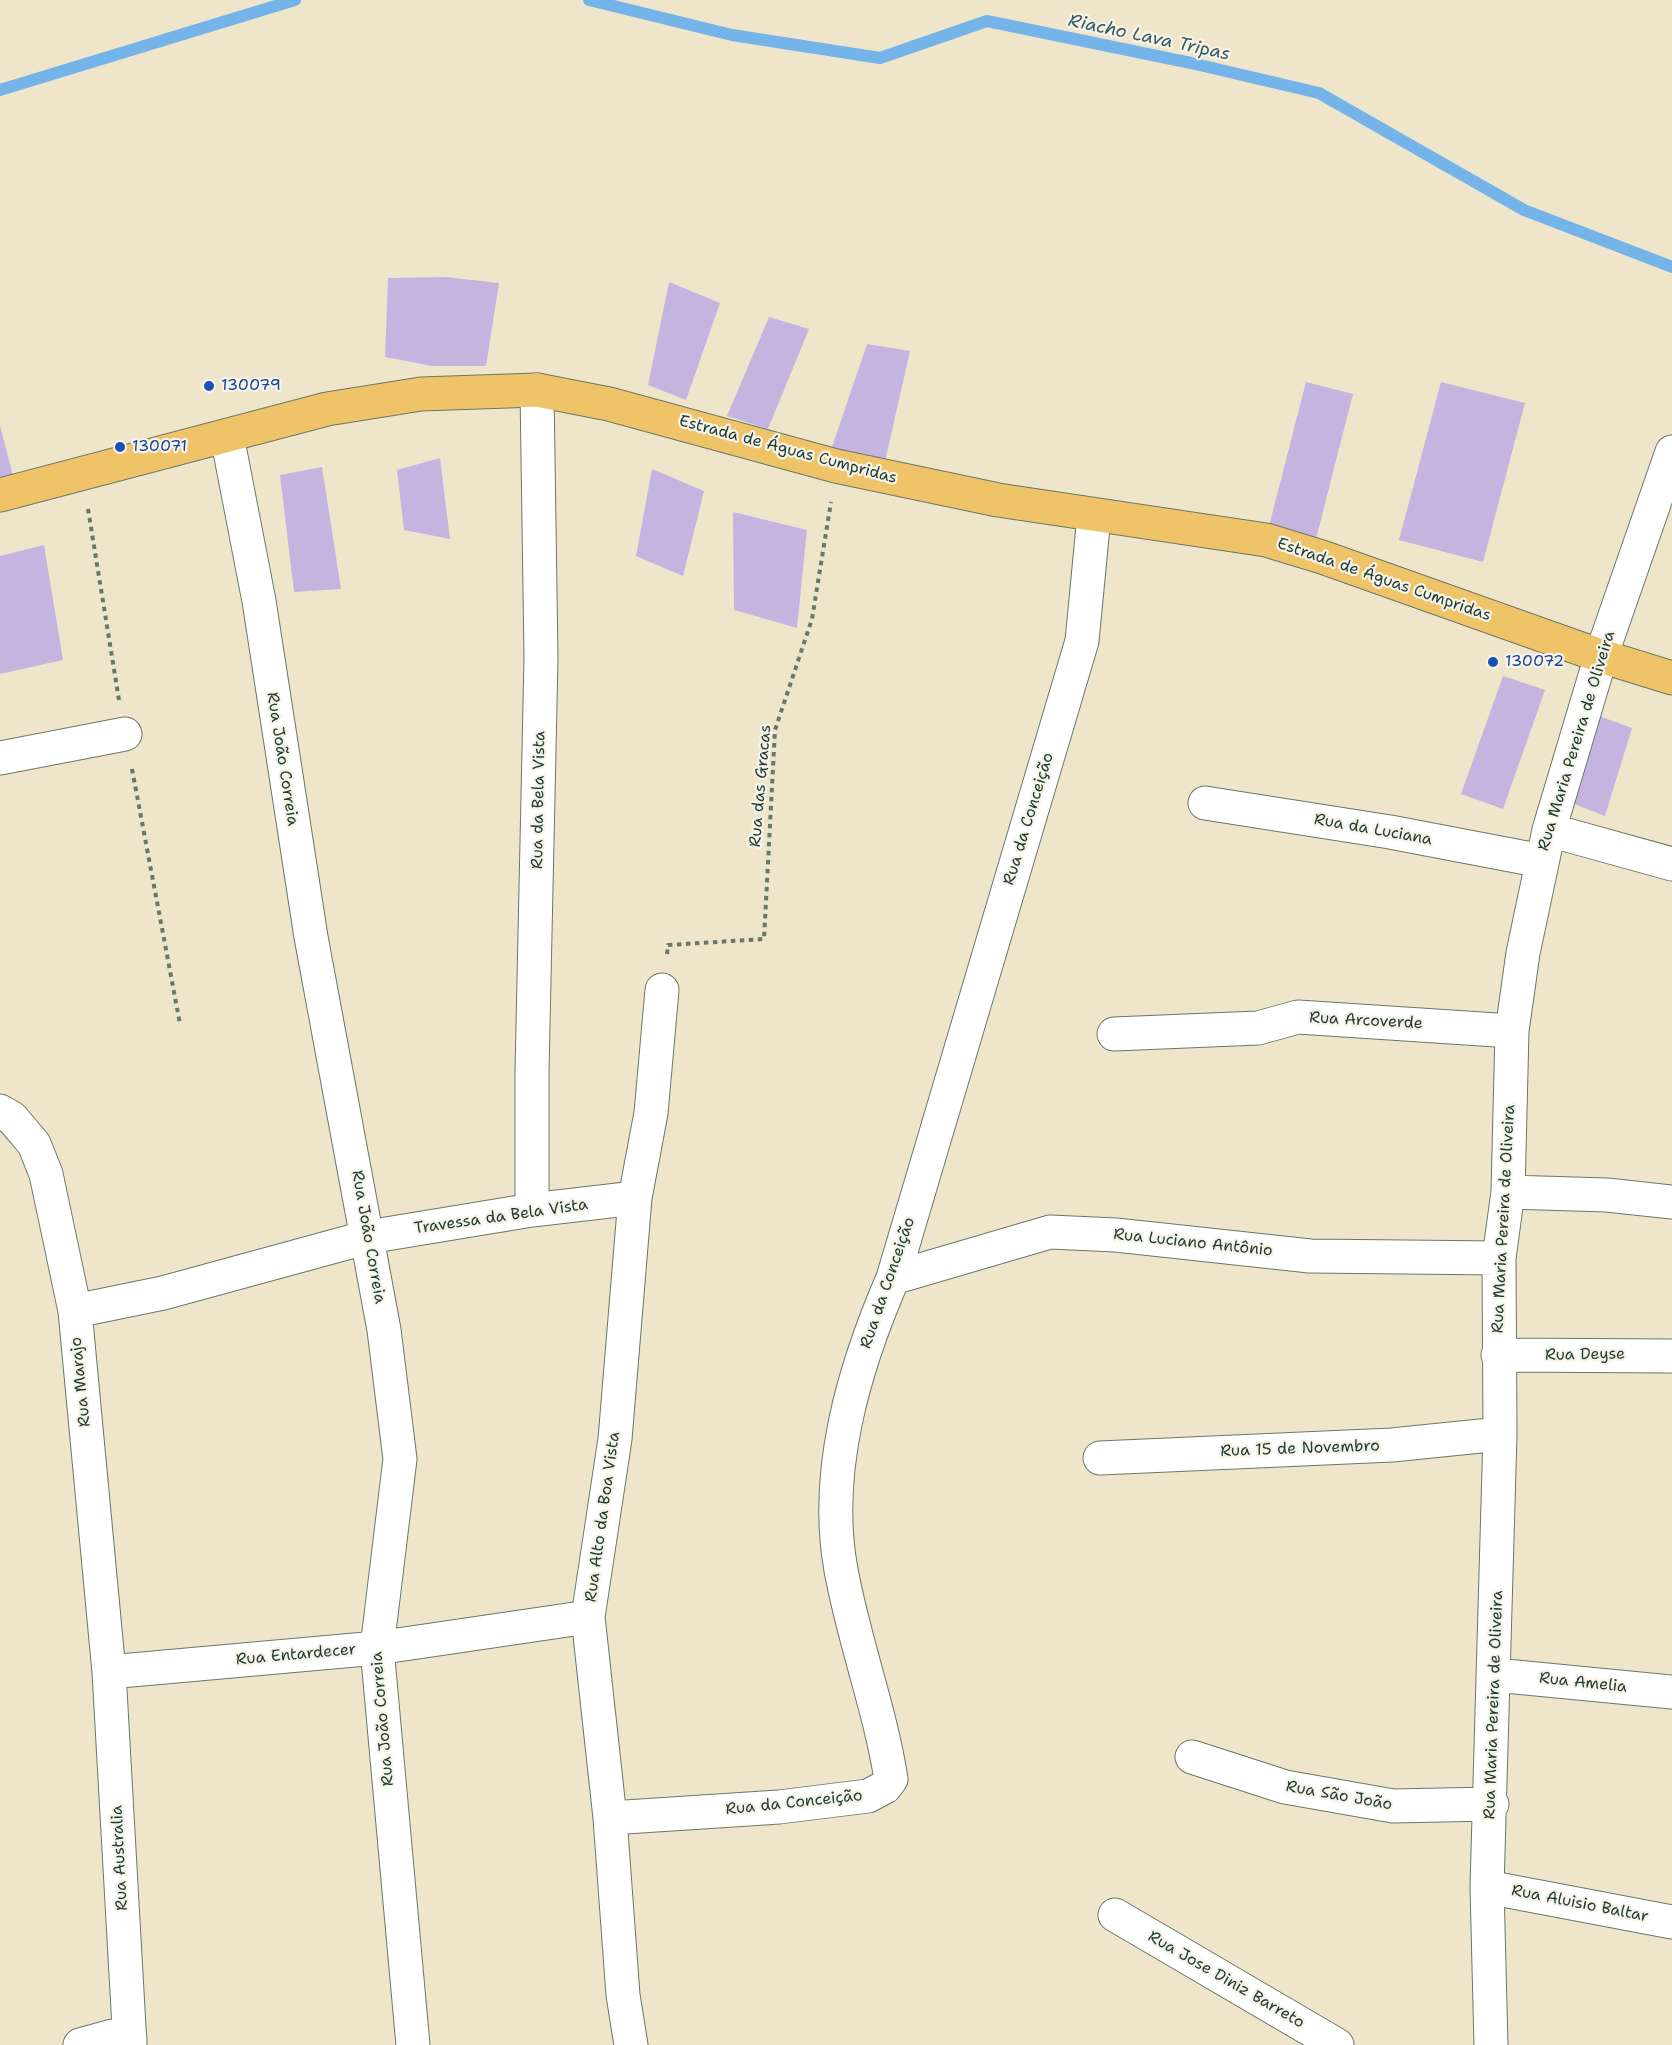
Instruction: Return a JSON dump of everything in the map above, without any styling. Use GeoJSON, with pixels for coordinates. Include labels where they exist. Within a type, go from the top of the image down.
{"type":"FeatureCollection","features":[{"type":"Feature","properties":{"kind":"main road","name":"Estrada de Águas Cumpridas"},"geometry":{"type":"LineString","coordinates":[[0,495],[327,409],[380,398],[421,394],[537,390],[687,424],[836,466],[998,500],[1266,540],[1364,571],[1601,656],[1672,678]]}},
{"type":"Feature","properties":{"kind":"street","name":"Rua da Bela Vista"},"geometry":{"type":"LineString","coordinates":[[532,1210],[532,1072],[542,658],[537,390]]}},
{"type":"Feature","properties":{"kind":"street","name":"Rua João Correia"},"geometry":{"type":"LineString","coordinates":[[227,436],[259,601],[311,937],[384,1330],[400,1459],[377,1648],[413,2045]]}},
{"type":"Feature","properties":{"kind":"street","name":"Rua Maria Pereira de Oliveira"},"geometry":{"type":"LineString","coordinates":[[1491,2045],[1487,1887],[1495,1675],[1500,1434],[1499,1258],[1508,1192],[1512,1031],[1523,953],[1546,846],[1601,656],[1672,452]]}},
{"type":"Feature","properties":{"kind":"street","name":"Rua da Conceição"},"geometry":{"type":"LineString","coordinates":[[610,1818],[779,1807],[868,1796],[885,1786],[891,1779],[841,1570],[835,1523],[836,1481],[848,1413],[868,1335],[893,1278],[1082,641],[1094,516]]}},
{"type":"Feature","properties":{"kind":"street"},"geometry":{"type":"LineString","coordinates":[[0,758],[125,734]]}},
{"type":"Feature","properties":{"kind":"street","name":"Rua da Luciana"},"geometry":{"type":"LineString","coordinates":[[1205,803],[1390,832],[1546,846],[1672,864]]}},
{"type":"Feature","properties":{"kind":"street","name":"Rua Alto da Boa Vista"},"geometry":{"type":"LineString","coordinates":[[631,2045],[623,1995],[610,1818],[588,1617],[615,1439],[634,1198],[651,1113],[663,990]]}},
{"type":"Feature","properties":{"kind":"street","name":"Rua Arcoverde"},"geometry":{"type":"LineString","coordinates":[[1114,1034],[1258,1028],[1298,1017],[1512,1031]]}},
{"type":"Feature","properties":{"kind":"street","name":"Rua Marajo"},"geometry":{"type":"LineString","coordinates":[[0,1111],[12,1118],[34,1144],[46,1174],[75,1311],[110,1672]]}},
{"type":"Feature","properties":{"kind":"street"},"geometry":{"type":"LineString","coordinates":[[1508,1192],[1607,1195],[1672,1202]]}},
{"type":"Feature","properties":{"kind":"street","name":"Travessa da Bela Vista"},"geometry":{"type":"LineString","coordinates":[[75,1311],[164,1293],[368,1237],[532,1210],[634,1198]]}},
{"type":"Feature","properties":{"kind":"street","name":"Rua Luciano Antônio"},"geometry":{"type":"LineString","coordinates":[[893,1278],[1050,1232],[1116,1234],[1310,1256],[1499,1258]]}},
{"type":"Feature","properties":{"kind":"street","name":"Rua Deyse"},"geometry":{"type":"LineString","coordinates":[[1498,1355],[1672,1356]]}},
{"type":"Feature","properties":{"kind":"street","name":"Rua 15 de Novembro"},"geometry":{"type":"LineString","coordinates":[[1100,1458],[1392,1445],[1500,1434]]}},
{"type":"Feature","properties":{"kind":"street","name":"Rua Entardecer"},"geometry":{"type":"LineString","coordinates":[[110,1672],[377,1648],[588,1617]]}},
{"type":"Feature","properties":{"kind":"street","name":"Rua Australia"},"geometry":{"type":"LineString","coordinates":[[110,1672],[130,2042]]}},
{"type":"Feature","properties":{"kind":"street","name":"Rua Amelia"},"geometry":{"type":"LineString","coordinates":[[1495,1675],[1672,1692]]}},
{"type":"Feature","properties":{"kind":"street","name":"Rua São João"},"geometry":{"type":"LineString","coordinates":[[1192,1757],[1285,1787],[1393,1806],[1491,1804]]}},
{"type":"Feature","properties":{"kind":"street","name":"Rua Aluisio Baltar"},"geometry":{"type":"LineString","coordinates":[[1487,1887],[1672,1922]]}},
{"type":"Feature","properties":{"kind":"street","name":"Rua Jose Diniz Barreto"},"geometry":{"type":"LineString","coordinates":[[1115,1915],[1337,2045]]}},
{"type":"Feature","properties":{"kind":"street"},"geometry":{"type":"LineString","coordinates":[[80,2045],[113,2036],[130,2042]]}},
{"type":"Feature","properties":{"kind":"path","name":"Rua das Gracas"},"geometry":{"type":"LineString","coordinates":[[663,990],[668,945],[764,939],[775,730],[812,619],[836,466]]}},
{"type":"Feature","properties":{"kind":"building"},"geometry":{"type":"Polygon","coordinates":[[[445,277],[499,283],[486,366],[432,366],[385,357],[388,278],[445,277]]]}},
{"type":"Feature","properties":{"kind":"building"},"geometry":{"type":"Polygon","coordinates":[[[669,282],[720,303],[686,400],[648,385],[669,282]]]}},
{"type":"Feature","properties":{"kind":"building"},"geometry":{"type":"Polygon","coordinates":[[[769,317],[809,329],[768,429],[727,416],[769,317]]]}},
{"type":"Feature","properties":{"kind":"building"},"geometry":{"type":"Polygon","coordinates":[[[867,344],[910,351],[884,466],[831,450],[867,344]]]}},
{"type":"Feature","properties":{"kind":"building"},"geometry":{"type":"Polygon","coordinates":[[[1306,382],[1353,394],[1316,539],[1269,526],[1306,382]]]}},
{"type":"Feature","properties":{"kind":"building"},"geometry":{"type":"Polygon","coordinates":[[[1441,382],[1525,403],[1483,562],[1399,540],[1441,382]]]}},
{"type":"Feature","properties":{"kind":"building"},"geometry":{"type":"Polygon","coordinates":[[[0,426],[15,483],[0,486],[0,426]]]}},
{"type":"Feature","properties":{"kind":"building"},"geometry":{"type":"Polygon","coordinates":[[[440,458],[450,539],[404,530],[397,470],[440,458]]]}},
{"type":"Feature","properties":{"kind":"building"},"geometry":{"type":"Polygon","coordinates":[[[322,467],[341,589],[294,592],[280,475],[322,467]]]}},
{"type":"Feature","properties":{"kind":"building"},"geometry":{"type":"Polygon","coordinates":[[[652,469],[704,491],[683,576],[636,556],[652,469]]]}},
{"type":"Feature","properties":{"kind":"building"},"geometry":{"type":"Polygon","coordinates":[[[733,512],[807,530],[797,628],[734,610],[733,512]]]}},
{"type":"Feature","properties":{"kind":"building"},"geometry":{"type":"Polygon","coordinates":[[[44,545],[63,660],[0,674],[0,556],[44,545]]]}},
{"type":"Feature","properties":{"kind":"building"},"geometry":{"type":"Polygon","coordinates":[[[1503,676],[1545,690],[1503,809],[1461,794],[1503,676]]]}},
{"type":"Feature","properties":{"kind":"building"},"geometry":{"type":"Polygon","coordinates":[[[1596,715],[1632,728],[1605,816],[1561,799],[1596,715]]]}},
{"type":"Feature","properties":{"kind":"waterway","name":"Riacho Lava Tripas"},"geometry":{"type":"LineString","coordinates":[[0,90],[295,0]]}},
{"type":"Feature","properties":{"kind":"waterway","name":"Riacho Lava Tripas"},"geometry":{"type":"LineString","coordinates":[[589,0],[732,35],[880,58],[987,21],[1191,63],[1319,93],[1524,210],[1672,267]]}},
{"type":"Feature","properties":{"kind":"place","name":"130079"},"geometry":{"type":"Point","coordinates":[209,386]}},
{"type":"Feature","properties":{"kind":"place","name":"130071"},"geometry":{"type":"Point","coordinates":[120,447]}},
{"type":"Feature","properties":{"kind":"place","name":"130072"},"geometry":{"type":"Point","coordinates":[1493,662]}}]}
